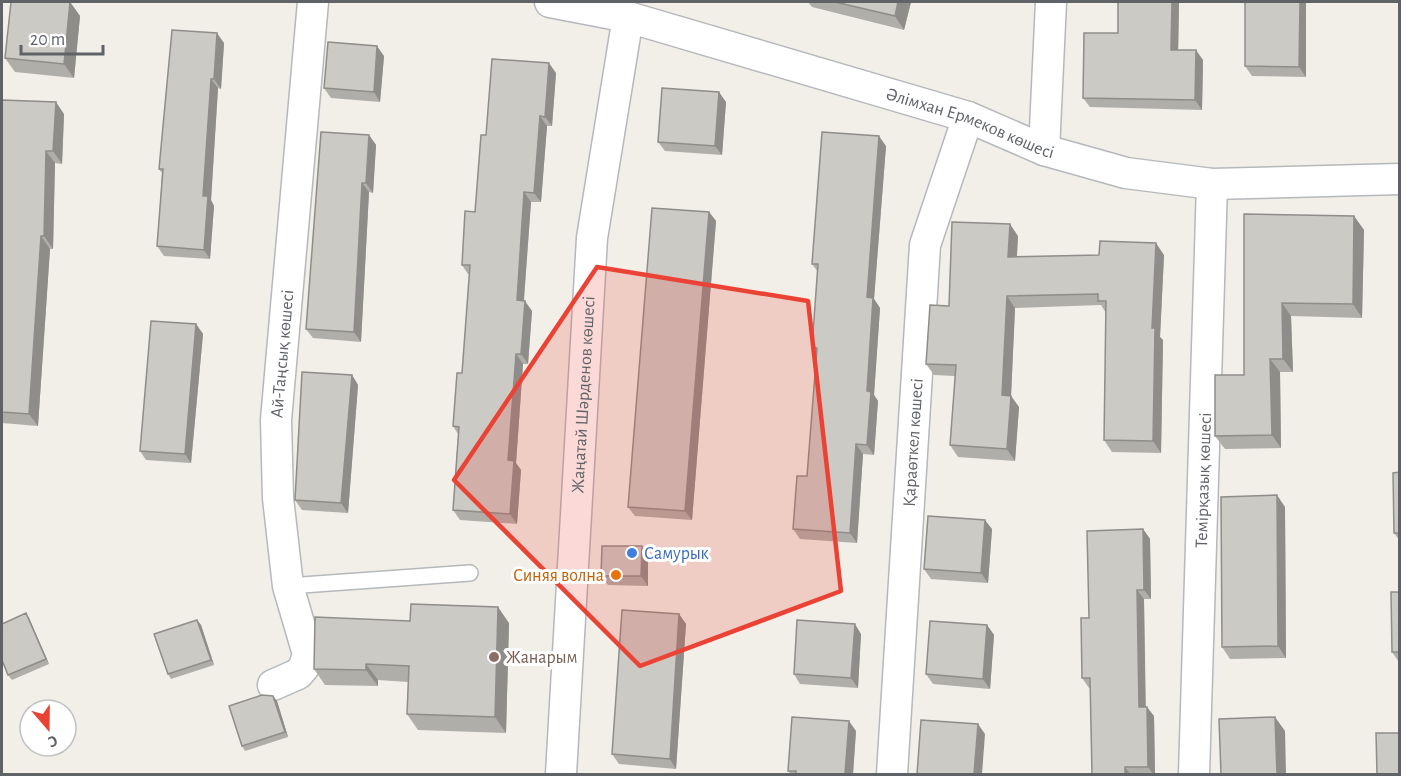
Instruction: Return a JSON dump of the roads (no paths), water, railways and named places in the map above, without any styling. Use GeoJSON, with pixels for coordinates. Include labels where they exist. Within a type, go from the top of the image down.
{"type":"FeatureCollection","features":[{"type":"Feature","properties":{"kind":"street","name":"Ай-Таңсық көшесі"},"geometry":{"type":"LineString","coordinates":[[273,685],[298,674],[304,667],[308,654],[288,586],[278,498],[276,420],[313,2]]}},
{"type":"Feature","properties":{"kind":"street","name":"Әлімхан Ермеков көшесі"},"geometry":{"type":"LineString","coordinates":[[550,2],[628,17],[968,117],[1044,150],[1126,173],[1212,184],[1400,179]]}},
{"type":"Feature","properties":{"kind":"street"},"geometry":{"type":"LineString","coordinates":[[1044,150],[1051,2]]}},
{"type":"Feature","properties":{"kind":"street","name":"Жаңатай Шәрденов көшесі"},"geometry":{"type":"LineString","coordinates":[[561,774],[592,238],[628,17]]}},
{"type":"Feature","properties":{"kind":"street","name":"Қараөткел көшесі"},"geometry":{"type":"LineString","coordinates":[[892,774],[925,245],[968,117]]}},
{"type":"Feature","properties":{"kind":"street","name":"Темірқазық көшесі"},"geometry":{"type":"LineString","coordinates":[[1194,774],[1212,184]]}},
{"type":"Feature","properties":{"kind":"lane"},"geometry":{"type":"LineString","coordinates":[[288,586],[470,573]]}},
{"type":"Feature","properties":{"kind":"place","name":"Самурык"},"geometry":{"type":"Point","coordinates":[632,553]}},
{"type":"Feature","properties":{"kind":"place","name":"Синяя волна"},"geometry":{"type":"Point","coordinates":[616,575]}},
{"type":"Feature","properties":{"kind":"place","name":"Жанарым"},"geometry":{"type":"Point","coordinates":[494,657]}}]}
